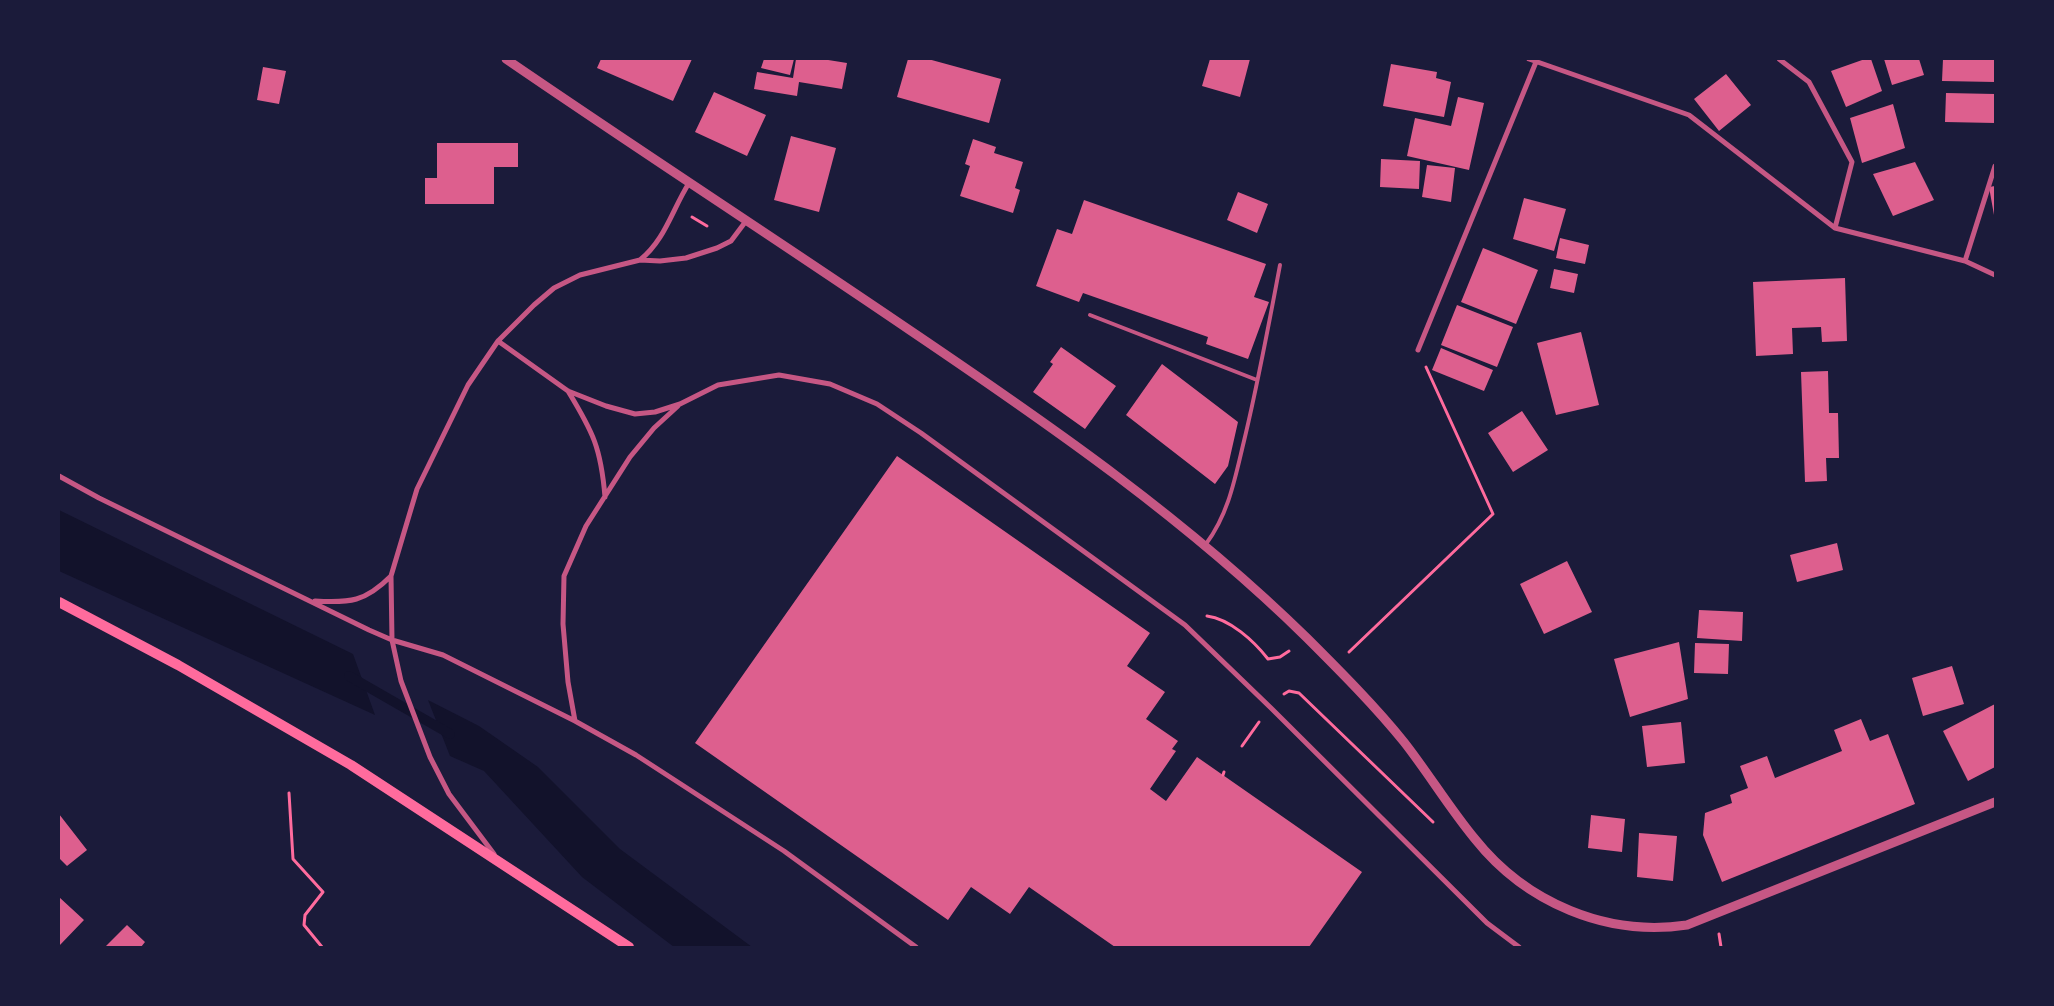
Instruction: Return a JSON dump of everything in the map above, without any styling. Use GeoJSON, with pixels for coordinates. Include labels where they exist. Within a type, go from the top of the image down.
{"type":"FeatureCollection","features":[{"type":"Feature","properties":{"kind":"main road"},"geometry":{"type":"LineString","coordinates":[[59,602],[178,665],[351,765],[629,947]]}},
{"type":"Feature","properties":{"kind":"street"},"geometry":{"type":"LineString","coordinates":[[506,59],[985,381],[1139,491],[1206,544],[1334,665],[1403,741],[1476,842],[1515,879],[1543,898],[1574,913],[1602,923],[1646,929],[1687,925],[1995,802]]}},
{"type":"Feature","properties":{"kind":"street"},"geometry":{"type":"LineString","coordinates":[[1528,59],[1689,115],[1835,228],[1965,260],[1995,275]]}},
{"type":"Feature","properties":{"kind":"street"},"geometry":{"type":"LineString","coordinates":[[1779,59],[1809,82],[1852,162],[1835,228]]}},
{"type":"Feature","properties":{"kind":"street"},"geometry":{"type":"LineString","coordinates":[[1418,350],[1536,62]]}},
{"type":"Feature","properties":{"kind":"street"},"geometry":{"type":"LineString","coordinates":[[1965,260],[1995,166]]}},
{"type":"Feature","properties":{"kind":"street"},"geometry":{"type":"LineString","coordinates":[[640,260],[660,240],[675,206],[689,183]]}},
{"type":"Feature","properties":{"kind":"street"},"geometry":{"type":"LineString","coordinates":[[503,866],[449,794],[430,758],[401,681],[392,640],[391,576],[417,489],[429,461],[468,385],[498,341],[515,322],[554,288],[580,275],[640,260],[660,261],[703,253],[731,241],[746,220]]}},
{"type":"Feature","properties":{"kind":"street"},"geometry":{"type":"LineString","coordinates":[[498,341],[568,391],[606,406],[635,414],[655,412],[680,404],[718,385],[779,375],[830,384],[877,404],[921,433],[1185,625],[1272,708],[1487,923],[1519,947]]}},
{"type":"Feature","properties":{"kind":"street"},"geometry":{"type":"LineString","coordinates":[[568,391],[591,429],[600,452],[606,497]]}},
{"type":"Feature","properties":{"kind":"street"},"geometry":{"type":"LineString","coordinates":[[575,721],[568,682],[563,624],[564,576],[586,526],[630,457],[654,428],[680,404]]}},
{"type":"Feature","properties":{"kind":"street"},"geometry":{"type":"LineString","coordinates":[[59,476],[99,498],[392,640],[443,655],[575,721],[636,755],[784,851],[916,947]]}},
{"type":"Feature","properties":{"kind":"street"},"geometry":{"type":"LineString","coordinates":[[312,601],[362,600],[391,576]]}},
{"type":"Feature","properties":{"kind":"lane"},"geometry":{"type":"LineString","coordinates":[[1206,544],[1216,531],[1228,505],[1257,380],[1280,265]]}},
{"type":"Feature","properties":{"kind":"lane"},"geometry":{"type":"LineString","coordinates":[[1090,315],[1257,380]]}},
{"type":"Feature","properties":{"kind":"path"},"geometry":{"type":"LineString","coordinates":[[692,216],[707,226]]}},
{"type":"Feature","properties":{"kind":"path"},"geometry":{"type":"LineString","coordinates":[[1346,654],[1493,514],[1418,350]]}},
{"type":"Feature","properties":{"kind":"path"},"geometry":{"type":"LineString","coordinates":[[1208,616],[1231,625],[1257,646],[1268,658],[1280,658],[1289,651]]}},
{"type":"Feature","properties":{"kind":"path"},"geometry":{"type":"LineString","coordinates":[[1284,694],[1289,691],[1299,693],[1434,822],[1438,821]]}},
{"type":"Feature","properties":{"kind":"path"},"geometry":{"type":"LineString","coordinates":[[1242,746],[1259,722]]}},
{"type":"Feature","properties":{"kind":"path"},"geometry":{"type":"LineString","coordinates":[[289,793],[293,858],[323,892],[305,915],[304,925],[322,947]]}},
{"type":"Feature","properties":{"kind":"path"},"geometry":{"type":"LineString","coordinates":[[1719,934],[1721,947]]}},
{"type":"Feature","properties":{"kind":"shaded area"},"geometry":{"type":"Polygon","coordinates":[[[59,510],[353,654],[375,715],[59,571],[59,510]]]}},
{"type":"Feature","properties":{"kind":"shaded area"},"geometry":{"type":"Polygon","coordinates":[[[428,700],[479,726],[538,767],[620,849],[752,947],[674,947],[582,877],[484,771],[450,756],[428,700]]]}},
{"type":"Feature","properties":{"kind":"building"},"geometry":{"type":"Polygon","coordinates":[[[601,59],[692,59],[673,101],[597,68],[601,59]]]}},
{"type":"Feature","properties":{"kind":"building"},"geometry":{"type":"Polygon","coordinates":[[[764,59],[794,59],[790,75],[761,68],[764,59]]]}},
{"type":"Feature","properties":{"kind":"building"},"geometry":{"type":"Polygon","coordinates":[[[796,59],[822,59],[847,63],[842,89],[799,82],[797,96],[754,89],[757,72],[793,78],[796,59]]]}},
{"type":"Feature","properties":{"kind":"building"},"geometry":{"type":"Polygon","coordinates":[[[908,59],[928,59],[1001,79],[989,123],[897,97],[908,59]]]}},
{"type":"Feature","properties":{"kind":"building"},"geometry":{"type":"Polygon","coordinates":[[[1210,59],[1250,59],[1240,97],[1202,86],[1210,59]]]}},
{"type":"Feature","properties":{"kind":"building"},"geometry":{"type":"Polygon","coordinates":[[[1865,59],[1871,59],[1882,91],[1846,107],[1831,71],[1865,59]]]}},
{"type":"Feature","properties":{"kind":"building"},"geometry":{"type":"Polygon","coordinates":[[[1884,59],[1919,59],[1924,75],[1892,85],[1884,59]]]}},
{"type":"Feature","properties":{"kind":"building"},"geometry":{"type":"Polygon","coordinates":[[[1943,59],[1995,59],[1995,82],[1942,81],[1943,59]]]}},
{"type":"Feature","properties":{"kind":"building"},"geometry":{"type":"Polygon","coordinates":[[[1391,64],[1437,72],[1436,78],[1451,82],[1444,117],[1383,106],[1391,64]]]}},
{"type":"Feature","properties":{"kind":"building"},"geometry":{"type":"Polygon","coordinates":[[[263,67],[286,71],[279,104],[257,100],[263,67]]]}},
{"type":"Feature","properties":{"kind":"building"},"geometry":{"type":"Polygon","coordinates":[[[1726,74],[1751,105],[1719,131],[1694,99],[1726,74]]]}},
{"type":"Feature","properties":{"kind":"building"},"geometry":{"type":"Polygon","coordinates":[[[714,92],[766,115],[747,156],[695,132],[714,92]]]}},
{"type":"Feature","properties":{"kind":"building"},"geometry":{"type":"Polygon","coordinates":[[[1946,93],[1995,94],[1995,123],[1945,122],[1946,93]]]}},
{"type":"Feature","properties":{"kind":"building"},"geometry":{"type":"Polygon","coordinates":[[[1458,97],[1484,103],[1469,170],[1407,156],[1415,118],[1451,126],[1458,97]]]}},
{"type":"Feature","properties":{"kind":"building"},"geometry":{"type":"Polygon","coordinates":[[[1893,104],[1905,148],[1862,163],[1850,118],[1893,104]]]}},
{"type":"Feature","properties":{"kind":"building"},"geometry":{"type":"Polygon","coordinates":[[[791,136],[836,148],[819,212],[774,200],[791,136]]]}},
{"type":"Feature","properties":{"kind":"building"},"geometry":{"type":"Polygon","coordinates":[[[973,139],[996,147],[994,153],[1023,162],[1015,188],[1020,190],[1013,213],[960,196],[970,166],[965,164],[973,139]]]}},
{"type":"Feature","properties":{"kind":"building"},"geometry":{"type":"Polygon","coordinates":[[[437,143],[518,143],[518,167],[494,167],[494,204],[425,204],[425,178],[437,178],[437,143]]]}},
{"type":"Feature","properties":{"kind":"building"},"geometry":{"type":"Polygon","coordinates":[[[1381,159],[1420,161],[1419,189],[1380,187],[1381,159]]]}},
{"type":"Feature","properties":{"kind":"building"},"geometry":{"type":"Polygon","coordinates":[[[1915,162],[1934,200],[1893,216],[1873,174],[1915,162]]]}},
{"type":"Feature","properties":{"kind":"building"},"geometry":{"type":"Polygon","coordinates":[[[1427,165],[1455,168],[1451,202],[1422,197],[1427,165]]]}},
{"type":"Feature","properties":{"kind":"building"},"geometry":{"type":"Polygon","coordinates":[[[1995,186],[1995,215],[1994,215],[1989,187],[1995,186]]]}},
{"type":"Feature","properties":{"kind":"building"},"geometry":{"type":"Polygon","coordinates":[[[1238,192],[1268,204],[1257,233],[1227,220],[1238,192]]]}},
{"type":"Feature","properties":{"kind":"building"},"geometry":{"type":"Polygon","coordinates":[[[1524,198],[1566,209],[1554,251],[1513,239],[1524,198]]]}},
{"type":"Feature","properties":{"kind":"building"},"geometry":{"type":"Polygon","coordinates":[[[1084,200],[1266,264],[1254,297],[1269,302],[1248,359],[1206,344],[1208,337],[1083,293],[1079,302],[1036,286],[1057,229],[1072,234],[1084,200]]]}},
{"type":"Feature","properties":{"kind":"building"},"geometry":{"type":"Polygon","coordinates":[[[1560,238],[1589,245],[1585,264],[1556,258],[1560,238]]]}},
{"type":"Feature","properties":{"kind":"building"},"geometry":{"type":"Polygon","coordinates":[[[1483,248],[1538,270],[1516,324],[1461,302],[1483,248]]]}},
{"type":"Feature","properties":{"kind":"building"},"geometry":{"type":"Polygon","coordinates":[[[1554,269],[1578,274],[1574,293],[1550,288],[1554,269]]]}},
{"type":"Feature","properties":{"kind":"building"},"geometry":{"type":"Polygon","coordinates":[[[1845,278],[1847,341],[1822,342],[1821,327],[1792,328],[1793,354],[1756,356],[1753,282],[1845,278]]]}},
{"type":"Feature","properties":{"kind":"building"},"geometry":{"type":"Polygon","coordinates":[[[1457,305],[1513,327],[1497,367],[1441,345],[1457,305]]]}},
{"type":"Feature","properties":{"kind":"building"},"geometry":{"type":"Polygon","coordinates":[[[1581,332],[1599,405],[1556,415],[1537,343],[1581,332]]]}},
{"type":"Feature","properties":{"kind":"building"},"geometry":{"type":"Polygon","coordinates":[[[1061,347],[1116,386],[1085,429],[1033,392],[1053,364],[1050,362],[1061,347]]]}},
{"type":"Feature","properties":{"kind":"building"},"geometry":{"type":"Polygon","coordinates":[[[1441,348],[1493,370],[1484,391],[1432,370],[1441,348]]]}},
{"type":"Feature","properties":{"kind":"building"},"geometry":{"type":"Polygon","coordinates":[[[1162,364],[1238,422],[1228,466],[1215,484],[1126,415],[1162,364]]]}},
{"type":"Feature","properties":{"kind":"building"},"geometry":{"type":"Polygon","coordinates":[[[1828,371],[1829,413],[1838,413],[1839,458],[1826,458],[1827,481],[1805,482],[1801,372],[1828,371]]]}},
{"type":"Feature","properties":{"kind":"building"},"geometry":{"type":"Polygon","coordinates":[[[1522,411],[1548,450],[1513,472],[1488,433],[1522,411]]]}},
{"type":"Feature","properties":{"kind":"building"},"geometry":{"type":"Polygon","coordinates":[[[897,456],[1150,633],[1127,666],[1165,692],[1146,719],[1178,741],[1172,749],[1176,751],[1150,789],[1166,801],[1197,757],[1362,872],[1309,947],[1115,947],[1029,887],[1010,914],[971,887],[948,920],[695,743],[897,456]]]}},
{"type":"Feature","properties":{"kind":"building"},"geometry":{"type":"Polygon","coordinates":[[[1837,543],[1843,570],[1797,582],[1790,555],[1837,543]]]}},
{"type":"Feature","properties":{"kind":"building"},"geometry":{"type":"Polygon","coordinates":[[[1567,561],[1592,612],[1544,634],[1520,584],[1567,561]]]}},
{"type":"Feature","properties":{"kind":"building"},"geometry":{"type":"Polygon","coordinates":[[[1699,610],[1743,612],[1742,641],[1697,638],[1699,610]]]}},
{"type":"Feature","properties":{"kind":"building"},"geometry":{"type":"Polygon","coordinates":[[[1679,642],[1688,699],[1630,717],[1614,659],[1679,642]]]}},
{"type":"Feature","properties":{"kind":"building"},"geometry":{"type":"Polygon","coordinates":[[[1695,643],[1729,644],[1728,674],[1694,673],[1695,643]]]}},
{"type":"Feature","properties":{"kind":"building"},"geometry":{"type":"Polygon","coordinates":[[[1952,666],[1964,704],[1923,716],[1912,678],[1952,666]]]}},
{"type":"Feature","properties":{"kind":"building"},"geometry":{"type":"Polygon","coordinates":[[[1995,704],[1995,767],[1968,781],[1943,731],[1995,704]]]}},
{"type":"Feature","properties":{"kind":"building"},"geometry":{"type":"Polygon","coordinates":[[[1861,719],[1870,741],[1888,734],[1915,804],[1722,882],[1703,835],[1705,813],[1732,803],[1730,795],[1748,788],[1740,766],[1767,756],[1775,778],[1842,751],[1834,730],[1861,719]]]}},
{"type":"Feature","properties":{"kind":"building"},"geometry":{"type":"Polygon","coordinates":[[[1681,722],[1685,763],[1647,767],[1642,726],[1681,722]]]}},
{"type":"Feature","properties":{"kind":"building"},"geometry":{"type":"Polygon","coordinates":[[[59,814],[87,850],[67,866],[59,858],[59,814]]]}},
{"type":"Feature","properties":{"kind":"building"},"geometry":{"type":"Polygon","coordinates":[[[1591,815],[1625,819],[1622,852],[1588,848],[1591,815]]]}},
{"type":"Feature","properties":{"kind":"building"},"geometry":{"type":"Polygon","coordinates":[[[1639,833],[1677,836],[1673,881],[1637,877],[1639,833]]]}},
{"type":"Feature","properties":{"kind":"building"},"geometry":{"type":"Polygon","coordinates":[[[59,897],[84,920],[59,946],[59,897]]]}},
{"type":"Feature","properties":{"kind":"building"},"geometry":{"type":"Polygon","coordinates":[[[127,925],[145,942],[141,947],[105,947],[127,925]]]}},
{"type":"Feature","properties":{"kind":"waterway"},"geometry":{"type":"LineString","coordinates":[[349,676],[450,734]]}}]}
